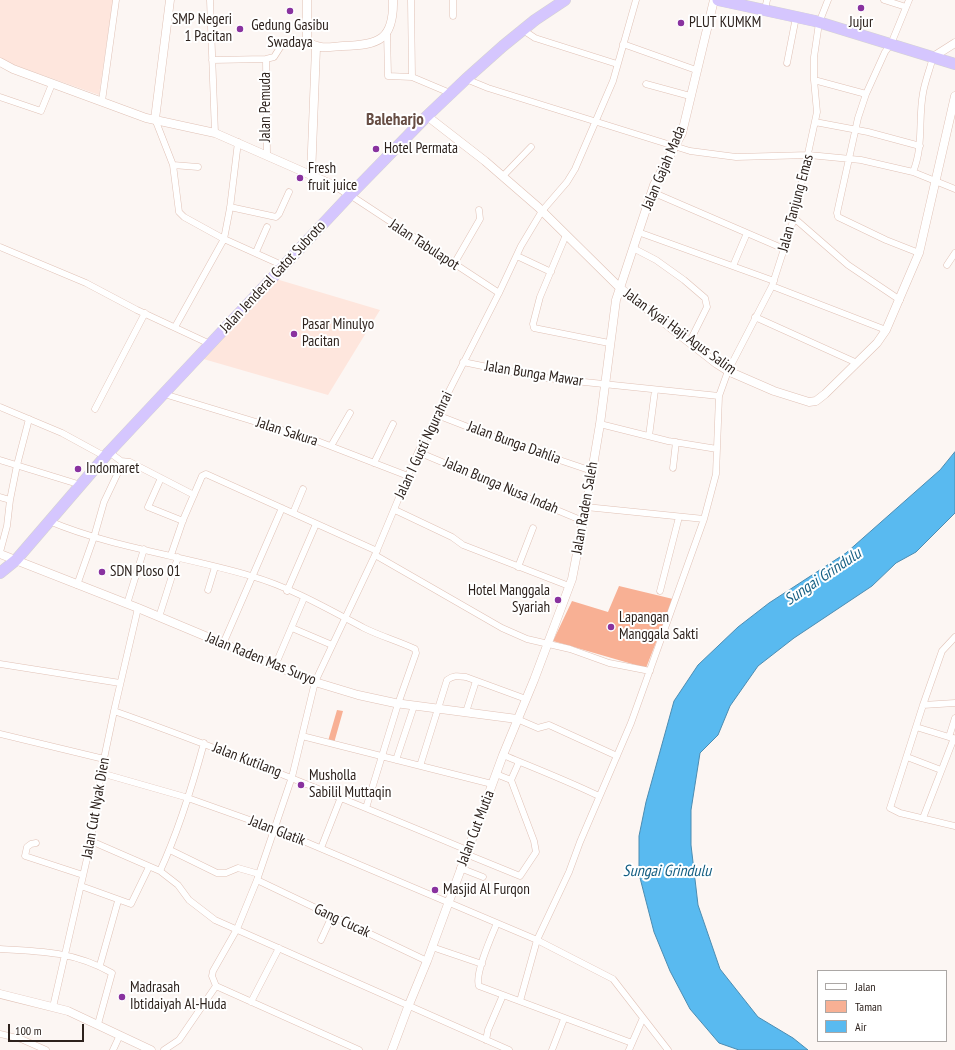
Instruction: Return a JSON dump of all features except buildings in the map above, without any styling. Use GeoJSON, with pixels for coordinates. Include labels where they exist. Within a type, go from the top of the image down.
{"type":"FeatureCollection","features":[{"type":"Feature","properties":{"kind":"highway","name":"Jalan Jenderal Gatot Subroto"},"geometry":{"type":"LineString","coordinates":[[0,573],[16,560],[49,521],[74,483],[164,394],[427,116],[450,93],[522,30],[565,0]]}},
{"type":"Feature","properties":{"kind":"highway"},"geometry":{"type":"LineString","coordinates":[[718,0],[766,5],[796,17],[819,22],[952,64]]}},
{"type":"Feature","properties":{"kind":"street"},"geometry":{"type":"LineString","coordinates":[[102,101],[116,0]]}},
{"type":"Feature","properties":{"kind":"street"},"geometry":{"type":"LineString","coordinates":[[170,0],[155,120],[173,165],[179,212],[184,217],[224,239],[256,252],[284,266]]}},
{"type":"Feature","properties":{"kind":"street"},"geometry":{"type":"LineString","coordinates":[[210,0],[216,133]]}},
{"type":"Feature","properties":{"kind":"street"},"geometry":{"type":"LineString","coordinates":[[307,0],[307,41]]}},
{"type":"Feature","properties":{"kind":"street"},"geometry":{"type":"LineString","coordinates":[[212,60],[266,59],[274,56],[281,46],[307,41],[316,48],[371,44],[381,39],[387,32],[394,16],[393,0]]}},
{"type":"Feature","properties":{"kind":"street"},"geometry":{"type":"LineString","coordinates":[[411,0],[412,77]]}},
{"type":"Feature","properties":{"kind":"street"},"geometry":{"type":"LineString","coordinates":[[453,0],[453,16]]}},
{"type":"Feature","properties":{"kind":"street","name":"Jalan I Gusti Ngurahrai"},"geometry":{"type":"LineString","coordinates":[[216,986],[212,976],[213,971],[237,929],[257,880],[292,777],[315,682],[376,553],[418,452],[463,362],[517,256],[542,211],[567,182],[575,169],[612,81],[636,0]]}},
{"type":"Feature","properties":{"kind":"street","name":"Jalan Gajah Mada"},"geometry":{"type":"LineString","coordinates":[[620,288],[632,248],[652,192],[682,134],[696,70],[714,0]]}},
{"type":"Feature","properties":{"kind":"street","name":"Jalan Tanjung Emas"},"geometry":{"type":"LineString","coordinates":[[520,1001],[537,940],[569,872],[599,796],[617,756],[650,671],[704,519],[716,474],[719,396],[728,371],[773,284],[794,218],[809,155],[817,112],[814,80],[814,57],[819,22],[828,0]]}},
{"type":"Feature","properties":{"kind":"street"},"geometry":{"type":"LineString","coordinates":[[884,0],[906,7]]}},
{"type":"Feature","properties":{"kind":"street"},"geometry":{"type":"LineString","coordinates":[[909,0],[891,44],[885,52],[866,94],[855,130],[837,212],[838,216],[886,240],[919,253]]}},
{"type":"Feature","properties":{"kind":"street"},"geometry":{"type":"LineString","coordinates":[[787,63],[796,17]]}},
{"type":"Feature","properties":{"kind":"street"},"geometry":{"type":"LineString","coordinates":[[522,30],[535,38],[617,64]]}},
{"type":"Feature","properties":{"kind":"street"},"geometry":{"type":"LineString","coordinates":[[387,32],[388,76],[412,77],[450,93]]}},
{"type":"Feature","properties":{"kind":"street"},"geometry":{"type":"LineString","coordinates":[[622,44],[696,70]]}},
{"type":"Feature","properties":{"kind":"street"},"geometry":{"type":"LineString","coordinates":[[913,172],[920,146],[923,92],[933,57],[954,44]]}},
{"type":"Feature","properties":{"kind":"street"},"geometry":{"type":"LineString","coordinates":[[952,64],[949,56],[954,44]]}},
{"type":"Feature","properties":{"kind":"street"},"geometry":{"type":"LineString","coordinates":[[310,176],[316,48]]}},
{"type":"Feature","properties":{"kind":"street","name":"Jalan Pemuda"},"geometry":{"type":"LineString","coordinates":[[266,59],[267,155]]}},
{"type":"Feature","properties":{"kind":"street"},"geometry":{"type":"LineString","coordinates":[[0,62],[13,69],[52,84],[155,120],[216,133],[267,155],[310,176],[338,187],[350,196]]}},
{"type":"Feature","properties":{"kind":"street"},"geometry":{"type":"LineString","coordinates":[[466,79],[488,88],[696,152],[736,157],[809,155],[849,159],[913,172],[936,180],[955,189]]}},
{"type":"Feature","properties":{"kind":"street"},"geometry":{"type":"LineString","coordinates":[[814,80],[866,94]]}},
{"type":"Feature","properties":{"kind":"street"},"geometry":{"type":"LineString","coordinates":[[0,97],[41,111],[52,84]]}},
{"type":"Feature","properties":{"kind":"street"},"geometry":{"type":"LineString","coordinates":[[646,84],[690,96]]}},
{"type":"Feature","properties":{"kind":"street","name":"Jalan Kyai Haji Agus Salim"},"geometry":{"type":"LineString","coordinates":[[427,116],[503,176],[542,211],[620,288],[728,371],[774,391],[809,402],[816,401],[825,394],[877,343],[886,330],[919,253],[955,96]]}},
{"type":"Feature","properties":{"kind":"street"},"geometry":{"type":"LineString","coordinates":[[815,122],[891,137],[920,146]]}},
{"type":"Feature","properties":{"kind":"street"},"geometry":{"type":"LineString","coordinates":[[175,327],[224,239],[230,206],[238,142]]}},
{"type":"Feature","properties":{"kind":"street"},"geometry":{"type":"LineString","coordinates":[[503,176],[531,147]]}},
{"type":"Feature","properties":{"kind":"street"},"geometry":{"type":"LineString","coordinates":[[173,165],[198,166]]}},
{"type":"Feature","properties":{"kind":"street"},"geometry":{"type":"LineString","coordinates":[[230,206],[276,217],[279,214],[289,192]]}},
{"type":"Feature","properties":{"kind":"street"},"geometry":{"type":"LineString","coordinates":[[652,192],[784,249]]}},
{"type":"Feature","properties":{"kind":"street","name":"Jalan Tabulapot"},"geometry":{"type":"LineString","coordinates":[[350,196],[499,293]]}},
{"type":"Feature","properties":{"kind":"street"},"geometry":{"type":"LineString","coordinates":[[454,264],[480,218],[479,210]]}},
{"type":"Feature","properties":{"kind":"street"},"geometry":{"type":"LineString","coordinates":[[794,218],[848,265],[900,300]]}},
{"type":"Feature","properties":{"kind":"street"},"geometry":{"type":"LineString","coordinates":[[256,252],[267,227]]}},
{"type":"Feature","properties":{"kind":"street"},"geometry":{"type":"LineString","coordinates":[[638,232],[733,266],[886,330]]}},
{"type":"Feature","properties":{"kind":"street"},"geometry":{"type":"LineString","coordinates":[[733,266],[747,233]]}},
{"type":"Feature","properties":{"kind":"street"},"geometry":{"type":"LineString","coordinates":[[566,235],[540,297],[533,324],[534,328],[609,344]]}},
{"type":"Feature","properties":{"kind":"street"},"geometry":{"type":"LineString","coordinates":[[0,247],[86,283],[144,313],[210,344]]}},
{"type":"Feature","properties":{"kind":"street"},"geometry":{"type":"LineString","coordinates":[[632,248],[666,266],[705,298],[707,307],[690,341]]}},
{"type":"Feature","properties":{"kind":"street"},"geometry":{"type":"LineString","coordinates":[[947,265],[955,253]]}},
{"type":"Feature","properties":{"kind":"street"},"geometry":{"type":"LineString","coordinates":[[517,256],[550,272]]}},
{"type":"Feature","properties":{"kind":"street","name":"Jalan Raden Saleh"},"geometry":{"type":"LineString","coordinates":[[517,719],[569,586],[584,521],[600,424],[609,344],[616,300],[620,288]]}},
{"type":"Feature","properties":{"kind":"street"},"geometry":{"type":"LineString","coordinates":[[95,409],[144,313]]}},
{"type":"Feature","properties":{"kind":"street"},"geometry":{"type":"LineString","coordinates":[[755,317],[857,363]]}},
{"type":"Feature","properties":{"kind":"street","name":"Jalan Bunga Mawar"},"geometry":{"type":"LineString","coordinates":[[463,362],[536,377],[719,396]]}},
{"type":"Feature","properties":{"kind":"street"},"geometry":{"type":"LineString","coordinates":[[649,436],[655,390]]}},
{"type":"Feature","properties":{"kind":"street","name":"Jalan Sakura"},"geometry":{"type":"LineString","coordinates":[[164,394],[331,446],[408,476]]}},
{"type":"Feature","properties":{"kind":"street"},"geometry":{"type":"LineString","coordinates":[[0,409],[62,433],[103,454],[123,462],[130,462],[194,495]]}},
{"type":"Feature","properties":{"kind":"street"},"geometry":{"type":"LineString","coordinates":[[331,446],[350,413]]}},
{"type":"Feature","properties":{"kind":"street","name":"Jalan Bunga Dahlia"},"geometry":{"type":"LineString","coordinates":[[437,415],[512,444],[592,471]]}},
{"type":"Feature","properties":{"kind":"street"},"geometry":{"type":"LineString","coordinates":[[0,553],[7,526],[16,465],[29,419]]}},
{"type":"Feature","properties":{"kind":"street"},"geometry":{"type":"LineString","coordinates":[[374,463],[393,424]]}},
{"type":"Feature","properties":{"kind":"street"},"geometry":{"type":"LineString","coordinates":[[600,424],[676,442],[717,449]]}},
{"type":"Feature","properties":{"kind":"street"},"geometry":{"type":"LineString","coordinates":[[673,468],[676,442]]}},
{"type":"Feature","properties":{"kind":"street","name":"Jalan Bunga Nusa Indah"},"geometry":{"type":"LineString","coordinates":[[418,452],[584,521]]}},
{"type":"Feature","properties":{"kind":"street"},"geometry":{"type":"LineString","coordinates":[[0,460],[74,483]]}},
{"type":"Feature","properties":{"kind":"street"},"geometry":{"type":"LineString","coordinates":[[77,585],[94,537],[104,502],[123,462]]}},
{"type":"Feature","properties":{"kind":"street"},"geometry":{"type":"LineString","coordinates":[[171,555],[183,520],[202,476],[209,474],[376,553],[502,628],[527,639],[548,643],[609,662],[650,671]]}},
{"type":"Feature","properties":{"kind":"street"},"geometry":{"type":"LineString","coordinates":[[161,478],[148,507],[183,520]]}},
{"type":"Feature","properties":{"kind":"street"},"geometry":{"type":"LineString","coordinates":[[293,513],[304,489]]}},
{"type":"Feature","properties":{"kind":"street"},"geometry":{"type":"LineString","coordinates":[[0,497],[10,500]]}},
{"type":"Feature","properties":{"kind":"street"},"geometry":{"type":"LineString","coordinates":[[586,506],[704,519]]}},
{"type":"Feature","properties":{"kind":"street"},"geometry":{"type":"LineString","coordinates":[[223,644],[251,576],[282,508]]}},
{"type":"Feature","properties":{"kind":"street"},"geometry":{"type":"LineString","coordinates":[[395,510],[452,537],[463,545],[569,586]]}},
{"type":"Feature","properties":{"kind":"street"},"geometry":{"type":"LineString","coordinates":[[660,591],[679,517]]}},
{"type":"Feature","properties":{"kind":"street"},"geometry":{"type":"LineString","coordinates":[[49,521],[76,532],[94,537],[216,566],[251,576],[304,598],[364,628],[414,648],[416,653],[381,756],[366,808]]}},
{"type":"Feature","properties":{"kind":"street"},"geometry":{"type":"LineString","coordinates":[[288,591],[316,524]]}},
{"type":"Feature","properties":{"kind":"street"},"geometry":{"type":"LineString","coordinates":[[518,567],[533,528]]}},
{"type":"Feature","properties":{"kind":"street"},"geometry":{"type":"LineString","coordinates":[[127,604],[144,549]]}},
{"type":"Feature","properties":{"kind":"street","name":"Jalan Raden Mas Suryo"},"geometry":{"type":"LineString","coordinates":[[0,553],[160,617],[315,682],[358,695],[398,704],[517,719]]}},
{"type":"Feature","properties":{"kind":"street"},"geometry":{"type":"LineString","coordinates":[[160,617],[178,557]]}},
{"type":"Feature","properties":{"kind":"street"},"geometry":{"type":"LineString","coordinates":[[208,590],[216,566]]}},
{"type":"Feature","properties":{"kind":"street"},"geometry":{"type":"LineString","coordinates":[[275,666],[304,598]]}},
{"type":"Feature","properties":{"kind":"street","name":"Jalan Cut Nyak Dien"},"geometry":{"type":"LineString","coordinates":[[53,1007],[91,841],[104,759],[138,608]]}},
{"type":"Feature","properties":{"kind":"street"},"geometry":{"type":"LineString","coordinates":[[292,628],[332,645]]}},
{"type":"Feature","properties":{"kind":"street"},"geometry":{"type":"LineString","coordinates":[[954,640],[942,651],[923,704],[890,808],[955,826]]}},
{"type":"Feature","properties":{"kind":"street"},"geometry":{"type":"LineString","coordinates":[[0,664],[120,683]]}},
{"type":"Feature","properties":{"kind":"street"},"geometry":{"type":"LineString","coordinates":[[420,766],[447,680],[451,677],[456,676],[476,681],[526,699]]}},
{"type":"Feature","properties":{"kind":"street"},"geometry":{"type":"LineString","coordinates":[[466,712],[476,681]]}},
{"type":"Feature","properties":{"kind":"street"},"geometry":{"type":"LineString","coordinates":[[923,704],[955,703]]}},
{"type":"Feature","properties":{"kind":"street"},"geometry":{"type":"LineString","coordinates":[[396,760],[414,706]]}},
{"type":"Feature","properties":{"kind":"street","name":"Jalan Kutilang"},"geometry":{"type":"LineString","coordinates":[[114,711],[204,743],[292,777],[520,876],[536,852],[536,847],[511,780]]}},
{"type":"Feature","properties":{"kind":"street"},"geometry":{"type":"LineString","coordinates":[[923,818],[953,738],[955,718]]}},
{"type":"Feature","properties":{"kind":"street"},"geometry":{"type":"LineString","coordinates":[[517,719],[538,728],[549,725],[617,756]]}},
{"type":"Feature","properties":{"kind":"street","name":"Jalan Cut Mutia"},"geometry":{"type":"LineString","coordinates":[[392,1050],[427,961],[460,868],[517,719]]}},
{"type":"Feature","properties":{"kind":"street"},"geometry":{"type":"LineString","coordinates":[[916,727],[953,738]]}},
{"type":"Feature","properties":{"kind":"street"},"geometry":{"type":"LineString","coordinates":[[0,734],[104,759]]}},
{"type":"Feature","properties":{"kind":"street"},"geometry":{"type":"LineString","coordinates":[[302,736],[492,784]]}},
{"type":"Feature","properties":{"kind":"street"},"geometry":{"type":"LineString","coordinates":[[160,871],[170,850],[188,798],[204,743]]}},
{"type":"Feature","properties":{"kind":"street"},"geometry":{"type":"LineString","coordinates":[[503,755],[566,780],[599,796]]}},
{"type":"Feature","properties":{"kind":"street"},"geometry":{"type":"LineString","coordinates":[[907,757],[942,770]]}},
{"type":"Feature","properties":{"kind":"street"},"geometry":{"type":"LineString","coordinates":[[496,774],[511,780],[519,762]]}},
{"type":"Feature","properties":{"kind":"street","name":"Jalan Glatik"},"geometry":{"type":"LineString","coordinates":[[101,774],[188,798],[275,829],[537,940],[613,979],[668,1050]]}},
{"type":"Feature","properties":{"kind":"street"},"geometry":{"type":"LineString","coordinates":[[321,848],[341,797]]}},
{"type":"Feature","properties":{"kind":"street"},"geometry":{"type":"LineString","coordinates":[[91,841],[160,871],[178,885],[189,900],[215,920],[408,1007],[486,1040],[494,1047],[509,1050]]}},
{"type":"Feature","properties":{"kind":"street"},"geometry":{"type":"LineString","coordinates":[[36,844],[31,844],[27,847],[25,856],[83,875]]}},
{"type":"Feature","properties":{"kind":"street"},"geometry":{"type":"LineString","coordinates":[[170,850],[217,873],[226,873],[238,868],[259,874]]}},
{"type":"Feature","properties":{"kind":"street"},"geometry":{"type":"LineString","coordinates":[[81,886],[118,900],[128,903],[133,902],[149,867]]}},
{"type":"Feature","properties":{"kind":"street"},"geometry":{"type":"LineString","coordinates":[[460,868],[483,877]]}},
{"type":"Feature","properties":{"kind":"street","name":"Gang Cucak"},"geometry":{"type":"LineString","coordinates":[[257,880],[427,961]]}},
{"type":"Feature","properties":{"kind":"street"},"geometry":{"type":"LineString","coordinates":[[100,965],[118,900]]}},
{"type":"Feature","properties":{"kind":"street"},"geometry":{"type":"LineString","coordinates":[[321,940],[332,916]]}},
{"type":"Feature","properties":{"kind":"street"},"geometry":{"type":"LineString","coordinates":[[496,923],[482,964],[478,985],[564,1019],[632,1043]]}},
{"type":"Feature","properties":{"kind":"street"},"geometry":{"type":"LineString","coordinates":[[432,947],[482,964]]}},
{"type":"Feature","properties":{"kind":"street"},"geometry":{"type":"LineString","coordinates":[[251,1002],[279,948]]}},
{"type":"Feature","properties":{"kind":"street"},"geometry":{"type":"LineString","coordinates":[[0,949],[65,954],[100,965],[113,974],[98,1024]]}},
{"type":"Feature","properties":{"kind":"street"},"geometry":{"type":"LineString","coordinates":[[164,1050],[179,1040],[216,986],[359,1050]]}},
{"type":"Feature","properties":{"kind":"street"},"geometry":{"type":"LineString","coordinates":[[0,994],[53,1007],[98,1024],[151,1050]]}},
{"type":"Feature","properties":{"kind":"street"},"geometry":{"type":"LineString","coordinates":[[486,1040],[488,1030],[503,994]]}},
{"type":"Feature","properties":{"kind":"street"},"geometry":{"type":"LineString","coordinates":[[629,1050],[643,1018]]}},
{"type":"Feature","properties":{"kind":"street"},"geometry":{"type":"LineString","coordinates":[[552,1050],[564,1019]]}},
{"type":"Feature","properties":{"kind":"street"},"geometry":{"type":"LineString","coordinates":[[0,1034],[21,1039],[46,1050]]}},
{"type":"Feature","properties":{"kind":"street"},"geometry":{"type":"LineString","coordinates":[[113,1050],[120,1035]]}},
{"type":"Feature","properties":{"kind":"shaded area"},"geometry":{"type":"Polygon","coordinates":[[[0,0],[113,0],[99,95],[11,64],[0,58],[0,0]]]}},
{"type":"Feature","properties":{"kind":"shaded area","name":"Pasar Minulyo Pacitan"},"geometry":{"type":"Polygon","coordinates":[[[276,279],[380,310],[328,395],[200,358],[276,279]]]}},
{"type":"Feature","properties":{"kind":"green space","name":"Lapangan Manggala Sakti"},"geometry":{"type":"Polygon","coordinates":[[[619,586],[673,599],[646,668],[553,641],[572,601],[608,612],[619,586]]]}},
{"type":"Feature","properties":{"kind":"green space"},"geometry":{"type":"Polygon","coordinates":[[[337,710],[343,711],[334,743],[328,741],[337,710]]]}},
{"type":"Feature","properties":{"kind":"water","name":"Sungai Grindulu"},"geometry":{"type":"Polygon","coordinates":[[[955,452],[955,513],[916,552],[896,563],[872,586],[794,638],[758,666],[730,706],[718,735],[700,753],[691,810],[691,845],[698,905],[720,969],[758,1017],[793,1038],[808,1050],[739,1050],[719,1043],[690,1009],[670,971],[654,932],[639,874],[639,836],[646,802],[674,701],[698,665],[738,627],[769,603],[846,553],[940,470],[955,452]]]}},
{"type":"Feature","properties":{"kind":"place","name":"Jujur"},"geometry":{"type":"Point","coordinates":[861,8]}},
{"type":"Feature","properties":{"kind":"place","name":"Gedung Gasibu Swadaya"},"geometry":{"type":"Point","coordinates":[290,11]}},
{"type":"Feature","properties":{"kind":"place","name":"PLUT KUMKM"},"geometry":{"type":"Point","coordinates":[681,23]}},
{"type":"Feature","properties":{"kind":"place","name":"SMP Negeri 1 Pacitan"},"geometry":{"type":"Point","coordinates":[240,29]}},
{"type":"Feature","properties":{"kind":"place","name":"Hotel Permata"},"geometry":{"type":"Point","coordinates":[376,149]}},
{"type":"Feature","properties":{"kind":"place","name":"Fresh fruit juice"},"geometry":{"type":"Point","coordinates":[300,178]}},
{"type":"Feature","properties":{"kind":"place","name":"Pasar Minulyo Pacitan"},"geometry":{"type":"Point","coordinates":[294,334]}},
{"type":"Feature","properties":{"kind":"place","name":"Indomaret"},"geometry":{"type":"Point","coordinates":[78,469]}},
{"type":"Feature","properties":{"kind":"place","name":"SDN Ploso 01"},"geometry":{"type":"Point","coordinates":[102,572]}},
{"type":"Feature","properties":{"kind":"place","name":"Hotel Manggala Syariah"},"geometry":{"type":"Point","coordinates":[558,600]}},
{"type":"Feature","properties":{"kind":"place","name":"Lapangan Manggala Sakti"},"geometry":{"type":"Point","coordinates":[611,627]}},
{"type":"Feature","properties":{"kind":"place","name":"Musholla Sabilil Muttaqin"},"geometry":{"type":"Point","coordinates":[301,785]}},
{"type":"Feature","properties":{"kind":"place","name":"Masjid Al Furqon"},"geometry":{"type":"Point","coordinates":[435,890]}},
{"type":"Feature","properties":{"kind":"place","name":"Madrasah Ibtidaiyah Al-Huda"},"geometry":{"type":"Point","coordinates":[122,997]}},
{"type":"Feature","properties":{"kind":"district","name":"Baleharjo"},"geometry":{"type":"Point","coordinates":[395,120]}}]}
